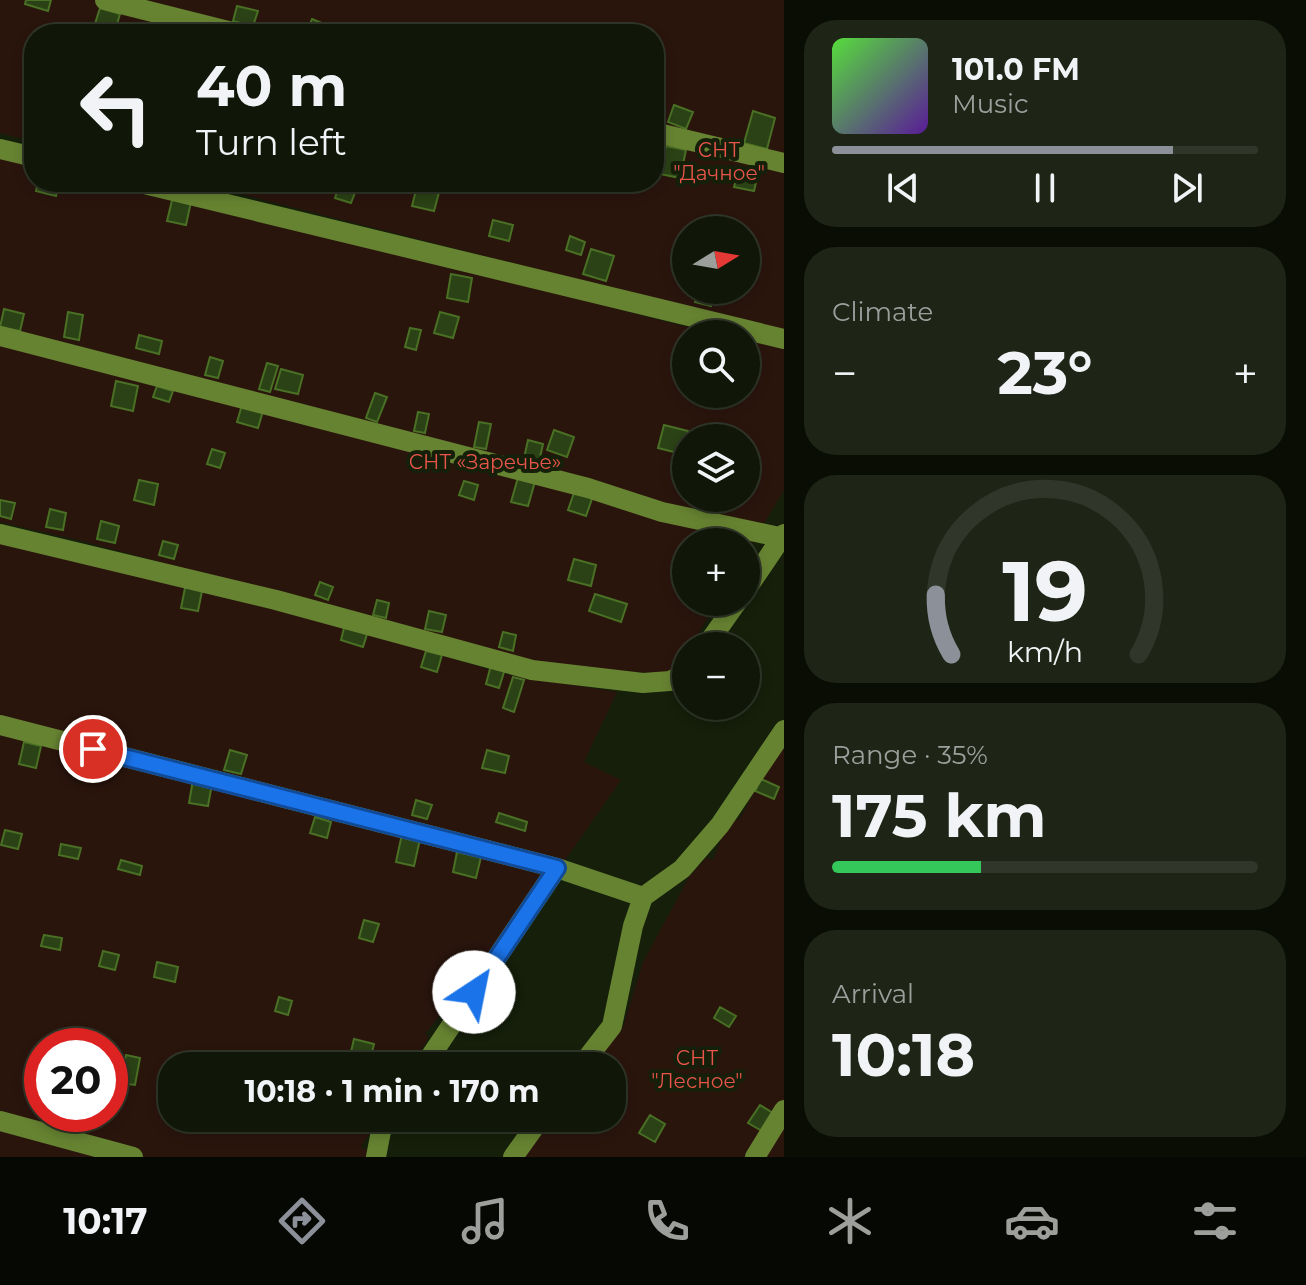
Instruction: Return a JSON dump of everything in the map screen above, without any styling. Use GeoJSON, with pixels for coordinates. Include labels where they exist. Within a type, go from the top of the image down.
{"type":"FeatureCollection","features":[{"type":"Feature","properties":{"kind":"street"},"geometry":{"type":"LineString","coordinates":[[105,0],[200,24]]}},
{"type":"Feature","properties":{"kind":"street"},"geometry":{"type":"LineString","coordinates":[[664,134],[784,163]]}},
{"type":"Feature","properties":{"kind":"street"},"geometry":{"type":"LineString","coordinates":[[0,149],[24,155]]}},
{"type":"Feature","properties":{"kind":"street"},"geometry":{"type":"LineString","coordinates":[[177,192],[784,339]]}},
{"type":"Feature","properties":{"kind":"street"},"geometry":{"type":"LineString","coordinates":[[0,336],[588,488],[662,512],[783,537],[760,570]]}},
{"type":"Feature","properties":{"kind":"street"},"geometry":{"type":"LineString","coordinates":[[0,534],[276,600],[532,670],[643,683],[672,680]]}},
{"type":"Feature","properties":{"kind":"street"},"geometry":{"type":"LineString","coordinates":[[0,725],[557,868],[643,897]]}},
{"type":"Feature","properties":{"kind":"street"},"geometry":{"type":"LineString","coordinates":[[592,1052],[612,1026],[633,926],[643,897],[682,869],[720,825],[784,730]]}},
{"type":"Feature","properties":{"kind":"street"},"geometry":{"type":"LineString","coordinates":[[433,1052],[557,868]]}},
{"type":"Feature","properties":{"kind":"street"},"geometry":{"type":"LineString","coordinates":[[755,1157],[784,1110]]}},
{"type":"Feature","properties":{"kind":"street"},"geometry":{"type":"LineString","coordinates":[[0,1121],[133,1157]]}},
{"type":"Feature","properties":{"kind":"street"},"geometry":{"type":"LineString","coordinates":[[376,1157],[381,1132]]}},
{"type":"Feature","properties":{"kind":"street"},"geometry":{"type":"LineString","coordinates":[[513,1157],[531,1132]]}},
{"type":"Feature","properties":{"kind":"green space","name":"СНТ «Заречье»"},"geometry":{"type":"Polygon","coordinates":[[[0,0],[784,0],[784,490],[760,530],[760,528],[672,528],[672,616],[709,616],[699,632],[672,632],[672,669],[665,674],[541,665],[86,542],[0,522],[0,149],[24,155],[24,192],[173,192],[672,323],[672,408],[760,408],[760,320],[687,320],[690,308],[674,304],[760,304],[760,216],[672,216],[672,303],[232,192],[664,192],[664,24],[24,24],[24,139],[0,133],[0,0]]]}},
{"type":"Feature","properties":{"kind":"green space"},"geometry":{"type":"Polygon","coordinates":[[[0,536],[230,592],[504,674],[617,692],[584,762],[621,780],[561,866],[425,1034],[429,1037],[420,1052],[158,1052],[158,1132],[371,1132],[361,1147],[373,1153],[372,1157],[0,1157],[0,536]]]}},
{"type":"Feature","properties":{"kind":"green space","name":"СНТ \"Лесное\""},"geometry":{"type":"Polygon","coordinates":[[[784,744],[784,1157],[522,1157],[542,1132],[626,1132],[626,1052],[604,1052],[623,1027],[643,962],[689,877],[707,857],[713,860],[721,840],[718,836],[730,815],[739,820],[777,749],[784,744]]]}},
{"type":"Feature","properties":{"kind":"building"},"geometry":{"type":"Polygon","coordinates":[[[26,0],[51,0],[48,11],[25,4],[26,0]]]}},
{"type":"Feature","properties":{"kind":"building"},"geometry":{"type":"Polygon","coordinates":[[[237,6],[258,11],[254,24],[233,21],[237,6]]]}},
{"type":"Feature","properties":{"kind":"building"},"geometry":{"type":"Polygon","coordinates":[[[100,8],[120,14],[117,24],[95,24],[100,8]]]}},
{"type":"Feature","properties":{"kind":"building"},"geometry":{"type":"Polygon","coordinates":[[[674,105],[693,112],[686,129],[668,122],[674,105]]]}},
{"type":"Feature","properties":{"kind":"building"},"geometry":{"type":"Polygon","coordinates":[[[753,111],[775,118],[767,149],[744,143],[753,111]]]}},
{"type":"Feature","properties":{"kind":"building"},"geometry":{"type":"Polygon","coordinates":[[[666,146],[686,150],[680,178],[664,175],[666,146]]]}},
{"type":"Feature","properties":{"kind":"building"},"geometry":{"type":"Polygon","coordinates":[[[738,173],[757,178],[754,191],[734,187],[738,173]]]}},
{"type":"Feature","properties":{"kind":"building"},"geometry":{"type":"Polygon","coordinates":[[[174,192],[192,197],[186,225],[167,221],[174,192]]]}},
{"type":"Feature","properties":{"kind":"building"},"geometry":{"type":"Polygon","coordinates":[[[337,192],[355,192],[351,203],[335,198],[337,192]]]}},
{"type":"Feature","properties":{"kind":"building"},"geometry":{"type":"Polygon","coordinates":[[[416,192],[439,192],[434,211],[412,206],[416,192]]]}},
{"type":"Feature","properties":{"kind":"building"},"geometry":{"type":"Polygon","coordinates":[[[493,220],[513,225],[509,241],[489,236],[493,220]]]}},
{"type":"Feature","properties":{"kind":"building"},"geometry":{"type":"Polygon","coordinates":[[[570,236],[585,242],[581,255],[566,250],[570,236]]]}},
{"type":"Feature","properties":{"kind":"building"},"geometry":{"type":"Polygon","coordinates":[[[591,249],[614,256],[606,281],[583,274],[591,249]]]}},
{"type":"Feature","properties":{"kind":"building"},"geometry":{"type":"Polygon","coordinates":[[[451,274],[472,278],[468,302],[447,298],[451,274]]]}},
{"type":"Feature","properties":{"kind":"building"},"geometry":{"type":"Polygon","coordinates":[[[4,309],[24,314],[20,331],[0,327],[4,309]]]}},
{"type":"Feature","properties":{"kind":"building"},"geometry":{"type":"Polygon","coordinates":[[[68,312],[83,315],[79,340],[64,337],[68,312]]]}},
{"type":"Feature","properties":{"kind":"building"},"geometry":{"type":"Polygon","coordinates":[[[440,312],[459,317],[453,338],[434,333],[440,312]]]}},
{"type":"Feature","properties":{"kind":"building"},"geometry":{"type":"Polygon","coordinates":[[[410,328],[421,330],[416,350],[405,347],[410,328]]]}},
{"type":"Feature","properties":{"kind":"building"},"geometry":{"type":"Polygon","coordinates":[[[139,335],[162,341],[159,354],[136,348],[139,335]]]}},
{"type":"Feature","properties":{"kind":"building"},"geometry":{"type":"Polygon","coordinates":[[[210,357],[223,361],[218,378],[205,375],[210,357]]]}},
{"type":"Feature","properties":{"kind":"building"},"geometry":{"type":"Polygon","coordinates":[[[267,363],[278,366],[270,392],[259,389],[267,363]]]}},
{"type":"Feature","properties":{"kind":"building"},"geometry":{"type":"Polygon","coordinates":[[[281,369],[303,375],[298,394],[275,389],[281,369]]]}},
{"type":"Feature","properties":{"kind":"building"},"geometry":{"type":"Polygon","coordinates":[[[116,381],[138,386],[133,411],[111,406],[116,381]]]}},
{"type":"Feature","properties":{"kind":"building"},"geometry":{"type":"Polygon","coordinates":[[[157,386],[173,391],[169,402],[153,397],[157,386]]]}},
{"type":"Feature","properties":{"kind":"building"},"geometry":{"type":"Polygon","coordinates":[[[375,393],[387,397],[377,422],[366,418],[375,393]]]}},
{"type":"Feature","properties":{"kind":"building"},"geometry":{"type":"Polygon","coordinates":[[[242,405],[263,411],[258,428],[237,422],[242,405]]]}},
{"type":"Feature","properties":{"kind":"building"},"geometry":{"type":"Polygon","coordinates":[[[418,412],[429,414],[425,433],[414,431],[418,412]]]}},
{"type":"Feature","properties":{"kind":"building"},"geometry":{"type":"Polygon","coordinates":[[[479,422],[491,424],[486,449],[474,447],[479,422]]]}},
{"type":"Feature","properties":{"kind":"building"},"geometry":{"type":"Polygon","coordinates":[[[664,425],[672,427],[672,452],[658,448],[664,425]]]}},
{"type":"Feature","properties":{"kind":"building"},"geometry":{"type":"Polygon","coordinates":[[[554,430],[574,437],[567,457],[547,450],[554,430]]]}},
{"type":"Feature","properties":{"kind":"building"},"geometry":{"type":"Polygon","coordinates":[[[528,440],[543,444],[539,462],[524,458],[528,440]]]}},
{"type":"Feature","properties":{"kind":"building"},"geometry":{"type":"Polygon","coordinates":[[[212,449],[225,453],[220,468],[207,464],[212,449]]]}},
{"type":"Feature","properties":{"kind":"building"},"geometry":{"type":"Polygon","coordinates":[[[519,474],[536,478],[528,506],[511,502],[519,474]]]}},
{"type":"Feature","properties":{"kind":"building"},"geometry":{"type":"Polygon","coordinates":[[[139,480],[158,484],[154,505],[134,500],[139,480]]]}},
{"type":"Feature","properties":{"kind":"building"},"geometry":{"type":"Polygon","coordinates":[[[464,481],[478,485],[474,500],[459,495],[464,481]]]}},
{"type":"Feature","properties":{"kind":"building"},"geometry":{"type":"Polygon","coordinates":[[[575,490],[593,496],[586,516],[568,510],[575,490]]]}},
{"type":"Feature","properties":{"kind":"building"},"geometry":{"type":"Polygon","coordinates":[[[0,500],[15,503],[11,519],[0,516],[0,500]]]}},
{"type":"Feature","properties":{"kind":"building"},"geometry":{"type":"Polygon","coordinates":[[[50,509],[66,513],[63,530],[46,527],[50,509]]]}},
{"type":"Feature","properties":{"kind":"building"},"geometry":{"type":"Polygon","coordinates":[[[101,521],[119,526],[115,543],[97,539],[101,521]]]}},
{"type":"Feature","properties":{"kind":"building"},"geometry":{"type":"Polygon","coordinates":[[[163,541],[178,545],[174,559],[159,555],[163,541]]]}},
{"type":"Feature","properties":{"kind":"building"},"geometry":{"type":"Polygon","coordinates":[[[574,559],[596,565],[591,586],[568,580],[574,559]]]}},
{"type":"Feature","properties":{"kind":"building"},"geometry":{"type":"Polygon","coordinates":[[[320,582],[333,587],[328,600],[315,595],[320,582]]]}},
{"type":"Feature","properties":{"kind":"building"},"geometry":{"type":"Polygon","coordinates":[[[186,583],[203,586],[198,611],[181,608],[186,583]]]}},
{"type":"Feature","properties":{"kind":"building"},"geometry":{"type":"Polygon","coordinates":[[[595,594],[627,604],[621,622],[589,611],[595,594]]]}},
{"type":"Feature","properties":{"kind":"building"},"geometry":{"type":"Polygon","coordinates":[[[377,600],[389,603],[386,618],[373,615],[377,600]]]}},
{"type":"Feature","properties":{"kind":"building"},"geometry":{"type":"Polygon","coordinates":[[[429,611],[446,615],[442,632],[425,629],[429,611]]]}},
{"type":"Feature","properties":{"kind":"building"},"geometry":{"type":"Polygon","coordinates":[[[345,624],[368,631],[363,647],[341,640],[345,624]]]}},
{"type":"Feature","properties":{"kind":"building"},"geometry":{"type":"Polygon","coordinates":[[[503,632],[516,635],[513,651],[499,647],[503,632]]]}},
{"type":"Feature","properties":{"kind":"building"},"geometry":{"type":"Polygon","coordinates":[[[426,651],[442,655],[437,672],[421,667],[426,651]]]}},
{"type":"Feature","properties":{"kind":"building"},"geometry":{"type":"Polygon","coordinates":[[[491,665],[505,669],[499,688],[486,684],[491,665]]]}},
{"type":"Feature","properties":{"kind":"building"},"geometry":{"type":"Polygon","coordinates":[[[513,677],[524,680],[514,712],[503,708],[513,677]]]}},
{"type":"Feature","properties":{"kind":"building"},"geometry":{"type":"Polygon","coordinates":[[[24,742],[41,746],[36,768],[19,764],[24,742]]]}},
{"type":"Feature","properties":{"kind":"building"},"geometry":{"type":"Polygon","coordinates":[[[230,750],[247,755],[241,774],[224,770],[230,750]]]}},
{"type":"Feature","properties":{"kind":"building"},"geometry":{"type":"Polygon","coordinates":[[[487,750],[509,756],[505,773],[482,768],[487,750]]]}},
{"type":"Feature","properties":{"kind":"building"},"geometry":{"type":"Polygon","coordinates":[[[81,752],[101,757],[98,769],[79,764],[81,752]]]}},
{"type":"Feature","properties":{"kind":"building"},"geometry":{"type":"Polygon","coordinates":[[[761,779],[779,787],[774,799],[755,791],[761,779]]]}},
{"type":"Feature","properties":{"kind":"building"},"geometry":{"type":"Polygon","coordinates":[[[193,780],[212,784],[208,806],[189,803],[193,780]]]}},
{"type":"Feature","properties":{"kind":"building"},"geometry":{"type":"Polygon","coordinates":[[[416,800],[432,805],[427,819],[412,815],[416,800]]]}},
{"type":"Feature","properties":{"kind":"building"},"geometry":{"type":"Polygon","coordinates":[[[499,813],[527,822],[525,831],[496,822],[499,813]]]}},
{"type":"Feature","properties":{"kind":"building"},"geometry":{"type":"Polygon","coordinates":[[[315,817],[331,822],[327,838],[310,833],[315,817]]]}},
{"type":"Feature","properties":{"kind":"building"},"geometry":{"type":"Polygon","coordinates":[[[5,830],[22,834],[18,849],[1,845],[5,830]]]}},
{"type":"Feature","properties":{"kind":"building"},"geometry":{"type":"Polygon","coordinates":[[[402,834],[420,839],[414,866],[396,862],[402,834]]]}},
{"type":"Feature","properties":{"kind":"building"},"geometry":{"type":"Polygon","coordinates":[[[61,844],[81,848],[78,859],[59,855],[61,844]]]}},
{"type":"Feature","properties":{"kind":"building"},"geometry":{"type":"Polygon","coordinates":[[[457,852],[481,857],[476,878],[453,872],[457,852]]]}},
{"type":"Feature","properties":{"kind":"building"},"geometry":{"type":"Polygon","coordinates":[[[121,860],[142,866],[140,875],[118,869],[121,860]]]}},
{"type":"Feature","properties":{"kind":"building"},"geometry":{"type":"Polygon","coordinates":[[[364,920],[379,924],[373,942],[359,938],[364,920]]]}},
{"type":"Feature","properties":{"kind":"building"},"geometry":{"type":"Polygon","coordinates":[[[44,935],[62,938],[60,950],[41,946],[44,935]]]}},
{"type":"Feature","properties":{"kind":"building"},"geometry":{"type":"Polygon","coordinates":[[[103,951],[119,955],[115,970],[99,966],[103,951]]]}},
{"type":"Feature","properties":{"kind":"building"},"geometry":{"type":"Polygon","coordinates":[[[157,962],[178,967],[175,982],[154,977],[157,962]]]}},
{"type":"Feature","properties":{"kind":"building"},"geometry":{"type":"Polygon","coordinates":[[[279,997],[292,1001],[288,1015],[275,1011],[279,997]]]}},
{"type":"Feature","properties":{"kind":"building"},"geometry":{"type":"Polygon","coordinates":[[[720,1007],[736,1016],[729,1027],[714,1018],[720,1007]]]}},
{"type":"Feature","properties":{"kind":"building"},"geometry":{"type":"Polygon","coordinates":[[[354,1039],[374,1044],[372,1052],[351,1052],[354,1039]]]}},
{"type":"Feature","properties":{"kind":"building"},"geometry":{"type":"Polygon","coordinates":[[[128,1055],[140,1058],[135,1085],[128,1084],[128,1055]]]}},
{"type":"Feature","properties":{"kind":"building"},"geometry":{"type":"Polygon","coordinates":[[[760,1105],[773,1113],[762,1131],[748,1123],[760,1105]]]}},
{"type":"Feature","properties":{"kind":"building"},"geometry":{"type":"Polygon","coordinates":[[[650,1115],[665,1124],[655,1142],[639,1133],[650,1115]]]}},
{"type":"Feature","properties":{"kind":"route"},"geometry":{"type":"LineString","coordinates":[[93,749],[557,868],[474,992]]}},
{"type":"Feature","properties":{"kind":"park label","name":"СНТ \"Дачное\""},"geometry":{"type":"Point","coordinates":[719,162]}}]}
